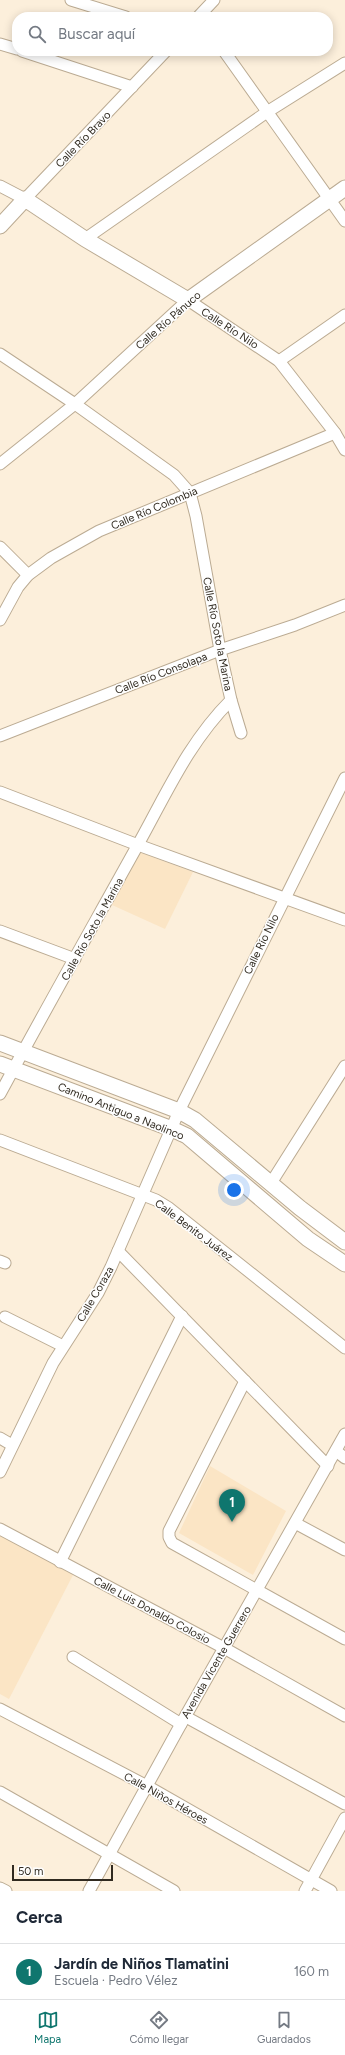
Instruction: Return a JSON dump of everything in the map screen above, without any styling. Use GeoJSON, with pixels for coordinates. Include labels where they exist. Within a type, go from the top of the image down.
{"type":"FeatureCollection","features":[{"type":"Feature","properties":{"kind":"main road","name":"Calle Río Pánuco"},"geometry":{"type":"LineString","coordinates":[[188,300],[345,188]]}},
{"type":"Feature","properties":{"kind":"main road","name":"Calle Río Bravo"},"geometry":{"type":"LineString","coordinates":[[0,226],[25,200]]}},
{"type":"Feature","properties":{"kind":"main road","name":"Calle Río Nilo"},"geometry":{"type":"LineString","coordinates":[[25,200],[85,239],[188,300]]}},
{"type":"Feature","properties":{"kind":"main road","name":"Camino Antiguo a Naolinco"},"geometry":{"type":"LineString","coordinates":[[0,1043],[179,1111],[208,1129],[318,1223],[345,1242]]}},
{"type":"Feature","properties":{"kind":"main road","name":"Camino Antiguo a Naolinco"},"geometry":{"type":"LineString","coordinates":[[7,1066],[187,1136],[308,1239],[345,1264]]}},
{"type":"Feature","properties":{"kind":"street"},"geometry":{"type":"LineString","coordinates":[[71,0],[84,2],[112,12]]}},
{"type":"Feature","properties":{"kind":"street"},"geometry":{"type":"LineString","coordinates":[[203,12],[214,0]]}},
{"type":"Feature","properties":{"kind":"street"},"geometry":{"type":"LineString","coordinates":[[0,44],[12,48]]}},
{"type":"Feature","properties":{"kind":"street"},"geometry":{"type":"LineString","coordinates":[[37,56],[132,87]]}},
{"type":"Feature","properties":{"kind":"street","name":"Calle Río Bravo"},"geometry":{"type":"LineString","coordinates":[[25,200],[161,56]]}},
{"type":"Feature","properties":{"kind":"street"},"geometry":{"type":"LineString","coordinates":[[228,56],[345,220]]}},
{"type":"Feature","properties":{"kind":"street"},"geometry":{"type":"LineString","coordinates":[[85,239],[267,112],[345,63]]}},
{"type":"Feature","properties":{"kind":"street"},"geometry":{"type":"LineString","coordinates":[[0,186],[25,200]]}},
{"type":"Feature","properties":{"kind":"street","name":"Calle Río Nilo"},"geometry":{"type":"LineString","coordinates":[[188,300],[280,362],[345,448]]}},
{"type":"Feature","properties":{"kind":"street","name":"Calle Río Pánuco"},"geometry":{"type":"LineString","coordinates":[[0,464],[75,404],[188,300]]}},
{"type":"Feature","properties":{"kind":"street"},"geometry":{"type":"LineString","coordinates":[[280,362],[345,315]]}},
{"type":"Feature","properties":{"kind":"street","name":"Calle Río Soto la Marina"},"geometry":{"type":"LineString","coordinates":[[0,354],[75,404],[174,475],[190,493],[196,516],[230,700],[212,719],[196,740],[179,768],[138,845],[23,1051],[7,1066],[0,1094]]}},
{"type":"Feature","properties":{"kind":"street","name":"Calle Río Colombia"},"geometry":{"type":"LineString","coordinates":[[0,620],[18,587],[28,575],[51,558],[99,531],[335,433]]}},
{"type":"Feature","properties":{"kind":"street"},"geometry":{"type":"LineString","coordinates":[[0,547],[28,575]]}},
{"type":"Feature","properties":{"kind":"street","name":"Calle Río Consolapa"},"geometry":{"type":"LineString","coordinates":[[0,736],[220,650],[295,625],[345,605]]}},
{"type":"Feature","properties":{"kind":"street"},"geometry":{"type":"LineString","coordinates":[[230,700],[241,733]]}},
{"type":"Feature","properties":{"kind":"street","name":"Calle Río Nilo"},"geometry":{"type":"LineString","coordinates":[[179,1111],[284,897],[345,778]]}},
{"type":"Feature","properties":{"kind":"street"},"geometry":{"type":"LineString","coordinates":[[0,792],[138,845],[345,920]]}},
{"type":"Feature","properties":{"kind":"street"},"geometry":{"type":"LineString","coordinates":[[0,931],[75,959]]}},
{"type":"Feature","properties":{"kind":"street"},"geometry":{"type":"LineString","coordinates":[[271,1183],[345,1066]]}},
{"type":"Feature","properties":{"kind":"street","name":"Calle Coraza"},"geometry":{"type":"LineString","coordinates":[[0,1472],[42,1383],[63,1346],[98,1293],[179,1111]]}},
{"type":"Feature","properties":{"kind":"street","name":"Calle Benito Juárez"},"geometry":{"type":"LineString","coordinates":[[0,1140],[143,1194],[169,1208],[345,1348]]}},
{"type":"Feature","properties":{"kind":"street"},"geometry":{"type":"LineString","coordinates":[[118,1251],[328,1466]]}},
{"type":"Feature","properties":{"kind":"street"},"geometry":{"type":"LineString","coordinates":[[60,1562],[182,1316]]}},
{"type":"Feature","properties":{"kind":"street"},"geometry":{"type":"LineString","coordinates":[[5,1317],[63,1346]]}},
{"type":"Feature","properties":{"kind":"street"},"geometry":{"type":"LineString","coordinates":[[245,1381],[170,1531],[169,1537],[172,1543],[345,1639]]}},
{"type":"Feature","properties":{"kind":"street","name":"Avenida Vicente Guerrero"},"geometry":{"type":"LineString","coordinates":[[89,1891],[183,1720],[345,1434]]}},
{"type":"Feature","properties":{"kind":"street"},"geometry":{"type":"LineString","coordinates":[[0,1438],[12,1445]]}},
{"type":"Feature","properties":{"kind":"street"},"geometry":{"type":"LineString","coordinates":[[336,1451],[345,1458]]}},
{"type":"Feature","properties":{"kind":"street"},"geometry":{"type":"LineString","coordinates":[[295,1523],[345,1550]]}},
{"type":"Feature","properties":{"kind":"street","name":"Calle Luis Donaldo Colosio"},"geometry":{"type":"LineString","coordinates":[[0,1529],[224,1648],[345,1716]]}},
{"type":"Feature","properties":{"kind":"street"},"geometry":{"type":"LineString","coordinates":[[73,1657],[183,1720],[345,1804]]}},
{"type":"Feature","properties":{"kind":"street","name":"Calle Niños Héroes"},"geometry":{"type":"LineString","coordinates":[[0,1708],[147,1786],[331,1891]]}},
{"type":"Feature","properties":{"kind":"street"},"geometry":{"type":"LineString","coordinates":[[0,1792],[174,1891]]}},
{"type":"Feature","properties":{"kind":"street"},"geometry":{"type":"LineString","coordinates":[[305,1891],[345,1818]]}},
{"type":"Feature","properties":{"kind":"street"},"geometry":{"type":"LineString","coordinates":[[333,1840],[345,1837]]}},
{"type":"Feature","properties":{"kind":"street"},"geometry":{"type":"LineString","coordinates":[[0,1888],[6,1891]]}},
{"type":"Feature","properties":{"kind":"shaded area"},"geometry":{"type":"Polygon","coordinates":[[[139,852],[193,872],[165,929],[112,905],[139,852]]]}},
{"type":"Feature","properties":{"kind":"shaded area"},"geometry":{"type":"Polygon","coordinates":[[[210,1466],[286,1511],[253,1575],[179,1533],[210,1466]]]}},
{"type":"Feature","properties":{"kind":"shaded area"},"geometry":{"type":"Polygon","coordinates":[[[0,1534],[73,1575],[9,1699],[0,1694],[0,1534]]]}},
{"type":"Feature","properties":{"kind":"place","name":"Jardín de Niños Tlamatini"},"geometry":{"type":"Point","coordinates":[232,1522]}}]}
